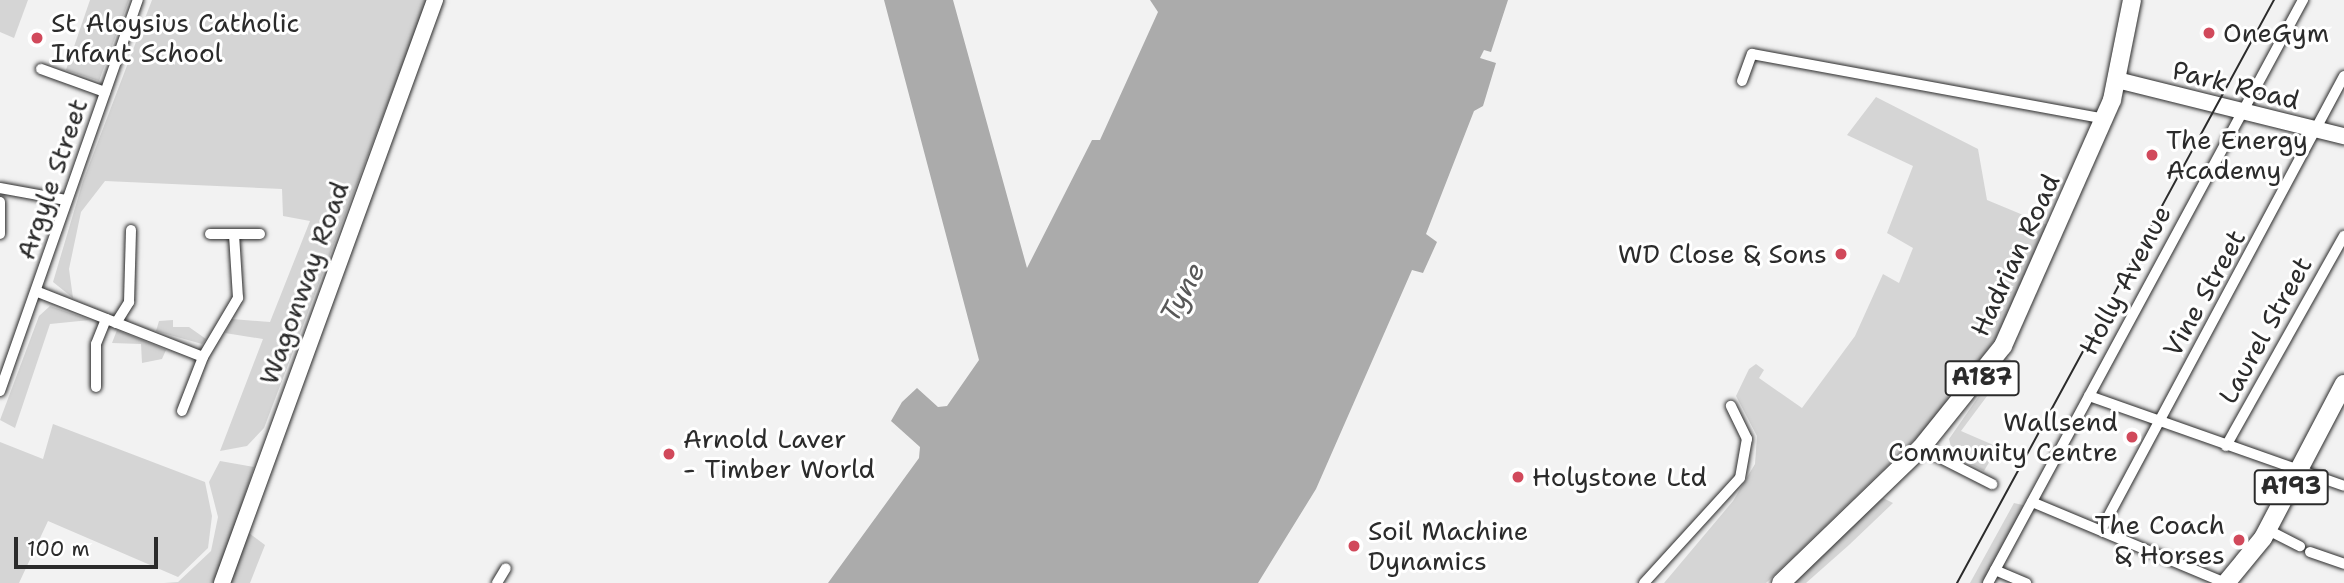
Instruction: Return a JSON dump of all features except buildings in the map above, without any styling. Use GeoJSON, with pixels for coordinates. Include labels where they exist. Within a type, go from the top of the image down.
{"type":"FeatureCollection","features":[{"type":"Feature","properties":{"kind":"main road","name":"Wagonway Road"},"geometry":{"type":"LineString","coordinates":[[222,583],[435,0]]}},
{"type":"Feature","properties":{"kind":"main road","name":"A187"},"geometry":{"type":"LineString","coordinates":[[2105,119],[2117,80],[2132,0]]}},
{"type":"Feature","properties":{"kind":"main road","name":"Park Road"},"geometry":{"type":"LineString","coordinates":[[2117,80],[2344,136]]}},
{"type":"Feature","properties":{"kind":"main road","name":"Hadrian Road"},"geometry":{"type":"LineString","coordinates":[[1781,583],[1921,448],[2003,346],[2105,119]]}},
{"type":"Feature","properties":{"kind":"main road","name":"A193"},"geometry":{"type":"LineString","coordinates":[[2226,583],[2268,530],[2342,392]]}},
{"type":"Feature","properties":{"kind":"street","name":"Argyle Street"},"geometry":{"type":"LineString","coordinates":[[0,391],[38,292],[66,201],[138,0]]}},
{"type":"Feature","properties":{"kind":"street","name":"Holly Avenue"},"geometry":{"type":"LineString","coordinates":[[1989,583],[2303,0]]}},
{"type":"Feature","properties":{"kind":"street"},"geometry":{"type":"LineString","coordinates":[[1742,81],[1752,54],[2105,119]]}},
{"type":"Feature","properties":{"kind":"street"},"geometry":{"type":"LineString","coordinates":[[41,69],[105,92]]}},
{"type":"Feature","properties":{"kind":"street","name":"Vine Street"},"geometry":{"type":"LineString","coordinates":[[2101,530],[2319,130],[2344,76]]}},
{"type":"Feature","properties":{"kind":"street"},"geometry":{"type":"LineString","coordinates":[[0,188],[66,201]]}},
{"type":"Feature","properties":{"kind":"street"},"geometry":{"type":"LineString","coordinates":[[0,202],[0,234]]}},
{"type":"Feature","properties":{"kind":"street"},"geometry":{"type":"LineString","coordinates":[[96,387],[96,344],[111,321],[129,302],[131,230]]}},
{"type":"Feature","properties":{"kind":"street"},"geometry":{"type":"LineString","coordinates":[[210,234],[260,234]]}},
{"type":"Feature","properties":{"kind":"street"},"geometry":{"type":"LineString","coordinates":[[183,411],[203,357],[238,298],[234,234]]}},
{"type":"Feature","properties":{"kind":"street","name":"Laurel Street"},"geometry":{"type":"LineString","coordinates":[[2227,446],[2344,236]]}},
{"type":"Feature","properties":{"kind":"street"},"geometry":{"type":"LineString","coordinates":[[38,292],[203,357]]}},
{"type":"Feature","properties":{"kind":"street"},"geometry":{"type":"LineString","coordinates":[[2089,396],[2344,486]]}},
{"type":"Feature","properties":{"kind":"street"},"geometry":{"type":"LineString","coordinates":[[1644,583],[1740,478],[1748,439],[1731,407]]}},
{"type":"Feature","properties":{"kind":"street"},"geometry":{"type":"LineString","coordinates":[[1921,448],[1992,484]]}},
{"type":"Feature","properties":{"kind":"street"},"geometry":{"type":"LineString","coordinates":[[2032,502],[2226,583]]}},
{"type":"Feature","properties":{"kind":"street"},"geometry":{"type":"LineString","coordinates":[[2268,530],[2305,549],[2344,564]]}},
{"type":"Feature","properties":{"kind":"street"},"geometry":{"type":"LineString","coordinates":[[497,583],[506,568]]}},
{"type":"Feature","properties":{"kind":"street"},"geometry":{"type":"LineString","coordinates":[[1996,570],[2026,583]]}},
{"type":"Feature","properties":{"kind":"shaded area"},"geometry":{"type":"Polygon","coordinates":[[[0,0],[28,0],[14,38],[0,32],[0,0]]]}},
{"type":"Feature","properties":{"kind":"shaded area"},"geometry":{"type":"Polygon","coordinates":[[[90,0],[129,0],[99,81],[66,70],[90,0]]]}},
{"type":"Feature","properties":{"kind":"shaded area"},"geometry":{"type":"Polygon","coordinates":[[[152,0],[427,0],[264,428],[247,446],[220,451],[263,339],[225,333],[232,319],[270,322],[310,221],[283,216],[282,189],[105,181],[81,212],[69,269],[73,298],[53,282],[83,181],[152,0]]]}},
{"type":"Feature","properties":{"kind":"shaded area"},"geometry":{"type":"Polygon","coordinates":[[[1876,97],[1978,149],[1987,200],[2047,225],[2048,233],[1997,336],[1946,409],[1766,583],[1664,583],[1733,501],[1755,464],[1757,436],[1736,396],[1749,369],[1756,364],[1764,370],[1759,378],[1802,408],[1855,336],[1883,274],[1899,283],[1913,248],[1887,233],[1913,166],[1847,135],[1876,97]]]}},
{"type":"Feature","properties":{"kind":"shaded area"},"geometry":{"type":"Polygon","coordinates":[[[50,306],[90,320],[50,324],[15,428],[0,420],[39,316],[50,306]]]}},
{"type":"Feature","properties":{"kind":"shaded area"},"geometry":{"type":"Polygon","coordinates":[[[173,320],[173,327],[189,327],[206,339],[202,344],[156,331],[159,321],[173,320]]]}},
{"type":"Feature","properties":{"kind":"shaded area"},"geometry":{"type":"Polygon","coordinates":[[[117,330],[166,350],[162,359],[142,363],[141,344],[112,343],[117,330]]]}},
{"type":"Feature","properties":{"kind":"shaded area"},"geometry":{"type":"Polygon","coordinates":[[[2006,357],[2011,360],[1999,380],[1961,431],[1998,447],[1984,471],[1953,455],[1949,439],[2006,357]]]}},
{"type":"Feature","properties":{"kind":"shaded area"},"geometry":{"type":"Polygon","coordinates":[[[53,424],[205,482],[212,516],[208,548],[178,577],[48,521],[19,583],[0,583],[0,442],[43,459],[53,424]]]}},
{"type":"Feature","properties":{"kind":"shaded area"},"geometry":{"type":"Polygon","coordinates":[[[220,461],[254,467],[216,583],[164,583],[178,582],[211,551],[218,517],[209,482],[220,461]]]}},
{"type":"Feature","properties":{"kind":"shaded area"},"geometry":{"type":"Polygon","coordinates":[[[1883,498],[1893,503],[1849,545],[1806,583],[1789,583],[1883,498]]]}},
{"type":"Feature","properties":{"kind":"shaded area"},"geometry":{"type":"Polygon","coordinates":[[[2014,503],[2027,506],[1984,583],[1970,583],[2014,503]]]}},
{"type":"Feature","properties":{"kind":"shaded area"},"geometry":{"type":"Polygon","coordinates":[[[245,530],[265,545],[250,583],[228,583],[245,530]]]}},
{"type":"Feature","properties":{"kind":"water","name":"Tyne"},"geometry":{"type":"Polygon","coordinates":[[[884,0],[953,0],[1027,268],[1092,140],[1100,140],[1158,12],[1150,0],[1508,0],[1491,52],[1484,50],[1480,58],[1496,63],[1483,106],[1474,111],[1426,234],[1437,242],[1423,273],[1412,270],[1316,489],[1258,583],[828,583],[919,458],[920,447],[891,421],[902,402],[917,388],[938,407],[947,406],[979,360],[884,0]]]}},
{"type":"Feature","properties":{"kind":"tram line"},"geometry":{"type":"LineString","coordinates":[[1957,583],[2274,0]]}},
{"type":"Feature","properties":{"kind":"place","name":"OneGym"},"geometry":{"type":"Point","coordinates":[2209,33]}},
{"type":"Feature","properties":{"kind":"place","name":"St Aloysius Catholic Infant School"},"geometry":{"type":"Point","coordinates":[37,38]}},
{"type":"Feature","properties":{"kind":"place","name":"The Energy Academy"},"geometry":{"type":"Point","coordinates":[2152,155]}},
{"type":"Feature","properties":{"kind":"place","name":"WD Close & Sons"},"geometry":{"type":"Point","coordinates":[1841,254]}},
{"type":"Feature","properties":{"kind":"place","name":"Wallsend Community Centre"},"geometry":{"type":"Point","coordinates":[2132,437]}},
{"type":"Feature","properties":{"kind":"place","name":"Arnold Laver - Timber World"},"geometry":{"type":"Point","coordinates":[669,454]}},
{"type":"Feature","properties":{"kind":"place","name":"Holystone Ltd"},"geometry":{"type":"Point","coordinates":[1518,477]}},
{"type":"Feature","properties":{"kind":"place","name":"The Coach & Horses"},"geometry":{"type":"Point","coordinates":[2239,540]}},
{"type":"Feature","properties":{"kind":"place","name":"Soil Machine Dynamics"},"geometry":{"type":"Point","coordinates":[1354,546]}}]}
